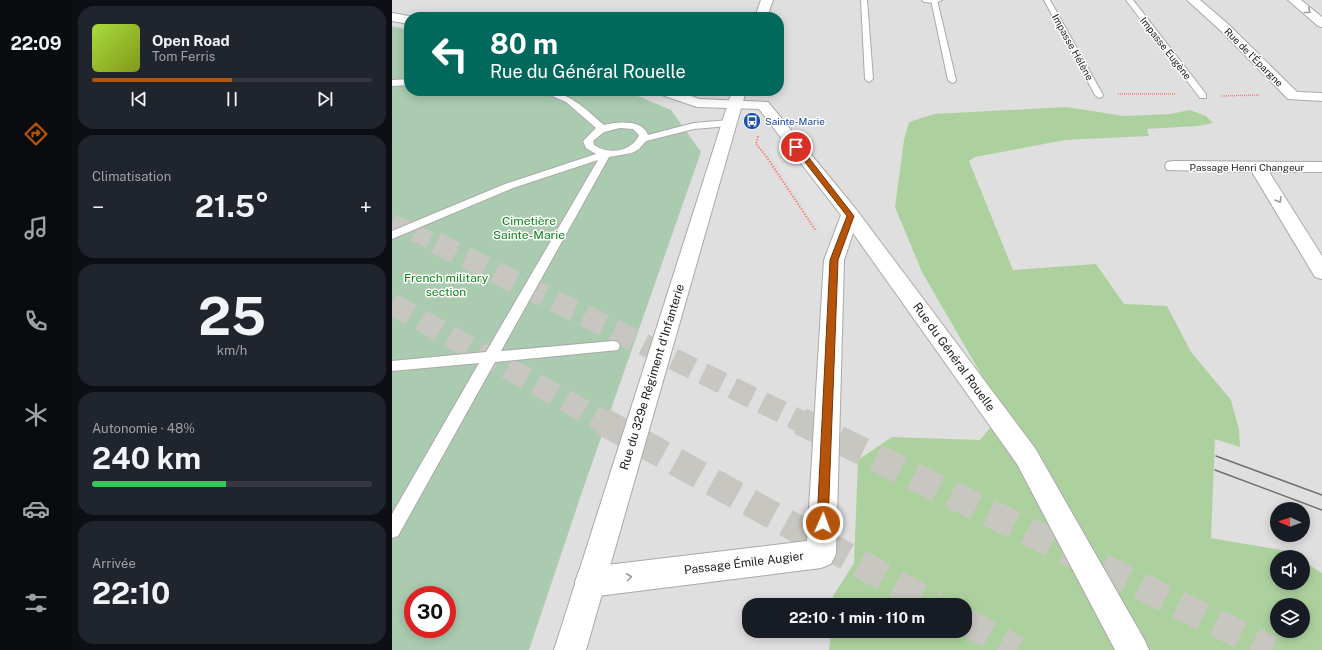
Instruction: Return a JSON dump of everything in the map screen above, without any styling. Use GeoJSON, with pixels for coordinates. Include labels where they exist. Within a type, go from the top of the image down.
{"type":"FeatureCollection","features":[{"type":"Feature","properties":{"kind":"street"},"geometry":{"type":"LineString","coordinates":[[763,12],[767,0]]}},
{"type":"Feature","properties":{"kind":"street"},"geometry":{"type":"LineString","coordinates":[[928,0],[935,0]]}},
{"type":"Feature","properties":{"kind":"street","name":"Rue de l'Épargne"},"geometry":{"type":"LineString","coordinates":[[1193,0],[1224,27],[1292,95],[1322,97]]}},
{"type":"Feature","properties":{"kind":"street"},"geometry":{"type":"LineString","coordinates":[[1294,0],[1322,23]]}},
{"type":"Feature","properties":{"kind":"street"},"geometry":{"type":"LineString","coordinates":[[392,16],[404,19]]}},
{"type":"Feature","properties":{"kind":"street"},"geometry":{"type":"LineString","coordinates":[[678,96],[697,103],[734,106]]}},
{"type":"Feature","properties":{"kind":"street","name":"Rue du Général Rouelle"},"geometry":{"type":"LineString","coordinates":[[734,106],[763,105],[850,216],[1026,456],[1133,650]]}},
{"type":"Feature","properties":{"kind":"street","name":"Rue du 329e Régiment d'Infanterie"},"geometry":{"type":"LineString","coordinates":[[570,650],[734,106]]}},
{"type":"Feature","properties":{"kind":"street","name":"Passage Henri Changeur"},"geometry":{"type":"LineString","coordinates":[[1173,166],[1322,167]]}},
{"type":"Feature","properties":{"kind":"street"},"geometry":{"type":"LineString","coordinates":[[1258,167],[1322,272]]}},
{"type":"Feature","properties":{"kind":"street","name":"Passage Émile Augier"},"geometry":{"type":"LineString","coordinates":[[590,582],[821,554],[834,260],[850,216]]}},
{"type":"Feature","properties":{"kind":"lane"},"geometry":{"type":"LineString","coordinates":[[864,0],[869,79]]}},
{"type":"Feature","properties":{"kind":"lane"},"geometry":{"type":"LineString","coordinates":[[935,0],[952,80]]}},
{"type":"Feature","properties":{"kind":"lane","name":"Impasse Hélène"},"geometry":{"type":"LineString","coordinates":[[1047,0],[1100,95]]}},
{"type":"Feature","properties":{"kind":"lane","name":"Impasse Eugène"},"geometry":{"type":"LineString","coordinates":[[1129,0],[1202,95]]}},
{"type":"Feature","properties":{"kind":"lane"},"geometry":{"type":"LineString","coordinates":[[392,83],[404,82]]}},
{"type":"Feature","properties":{"kind":"lane"},"geometry":{"type":"LineString","coordinates":[[558,96],[569,100],[603,129]]}},
{"type":"Feature","properties":{"kind":"lane"},"geometry":{"type":"LineString","coordinates":[[392,235],[509,186],[606,154],[625,152],[633,148],[643,139],[710,123],[734,106]]}},
{"type":"Feature","properties":{"kind":"lane"},"geometry":{"type":"LineString","coordinates":[[606,154],[589,146],[591,137],[603,129],[616,125],[629,125],[641,130],[644,134],[643,139]]}},
{"type":"Feature","properties":{"kind":"lane"},"geometry":{"type":"LineString","coordinates":[[392,530],[606,154]]}},
{"type":"Feature","properties":{"kind":"lane"},"geometry":{"type":"LineString","coordinates":[[392,366],[613,346]]}},
{"type":"Feature","properties":{"kind":"path"},"geometry":{"type":"LineString","coordinates":[[1100,95],[1292,95]]}},
{"type":"Feature","properties":{"kind":"path"},"geometry":{"type":"LineString","coordinates":[[760,148],[822,239],[840,245]]}},
{"type":"Feature","properties":{"kind":"shaded area"},"geometry":{"type":"Polygon","coordinates":[[[392,0],[1322,0],[1322,650],[392,650],[392,0]]]}},
{"type":"Feature","properties":{"kind":"shaded area"},"geometry":{"type":"Polygon","coordinates":[[[788,136],[848,212],[824,235],[768,151],[788,136]]]}},
{"type":"Feature","properties":{"kind":"green space","name":"Cimetière Sainte-Marie"},"geometry":{"type":"Polygon","coordinates":[[[392,26],[404,29],[404,96],[638,96],[671,110],[701,152],[582,492],[529,650],[392,650],[392,26]]]}},
{"type":"Feature","properties":{"kind":"green space"},"geometry":{"type":"Polygon","coordinates":[[[1066,107],[1124,116],[1170,114],[1190,110],[1206,116],[1213,123],[1198,126],[1147,129],[1149,136],[1065,140],[975,157],[969,161],[1013,270],[1096,264],[1124,304],[1167,306],[1191,352],[1231,400],[1239,429],[1240,447],[1215,439],[1211,538],[1281,550],[1270,550],[1270,590],[1310,590],[1310,565],[1322,573],[1322,650],[829,650],[830,638],[972,638],[972,598],[833,598],[854,563],[858,460],[892,437],[980,440],[1003,412],[922,272],[895,207],[904,140],[909,122],[934,114],[1066,107]]]}},
{"type":"Feature","properties":{"kind":"tunnel"},"geometry":{"type":"LineString","coordinates":[[392,222],[438,244]]}},
{"type":"Feature","properties":{"kind":"tunnel"},"geometry":{"type":"LineString","coordinates":[[436,243],[802,422]]}},
{"type":"Feature","properties":{"kind":"tunnel"},"geometry":{"type":"LineString","coordinates":[[392,304],[604,422]]}},
{"type":"Feature","properties":{"kind":"tunnel"},"geometry":{"type":"LineString","coordinates":[[602,421],[922,598]]}},
{"type":"Feature","properties":{"kind":"tunnel"},"geometry":{"type":"LineString","coordinates":[[800,421],[1272,650]]}},
{"type":"Feature","properties":{"kind":"tunnel"},"geometry":{"type":"LineString","coordinates":[[972,625],[1017,650]]}},
{"type":"Feature","properties":{"kind":"tram line"},"geometry":{"type":"LineString","coordinates":[[1216,456],[1322,495]]}},
{"type":"Feature","properties":{"kind":"tram line"},"geometry":{"type":"LineString","coordinates":[[1215,470],[1322,510]]}},
{"type":"Feature","properties":{"kind":"place","name":"Sainte-Marie"},"geometry":{"type":"Point","coordinates":[752,121]}},
{"type":"Feature","properties":{"kind":"route"},"geometry":{"type":"LineString","coordinates":[[796,147],[850,216],[834,260],[823,523]]}},
{"type":"Feature","properties":{"kind":"park label","name":"French military section"},"geometry":{"type":"Point","coordinates":[446,285]}}]}
